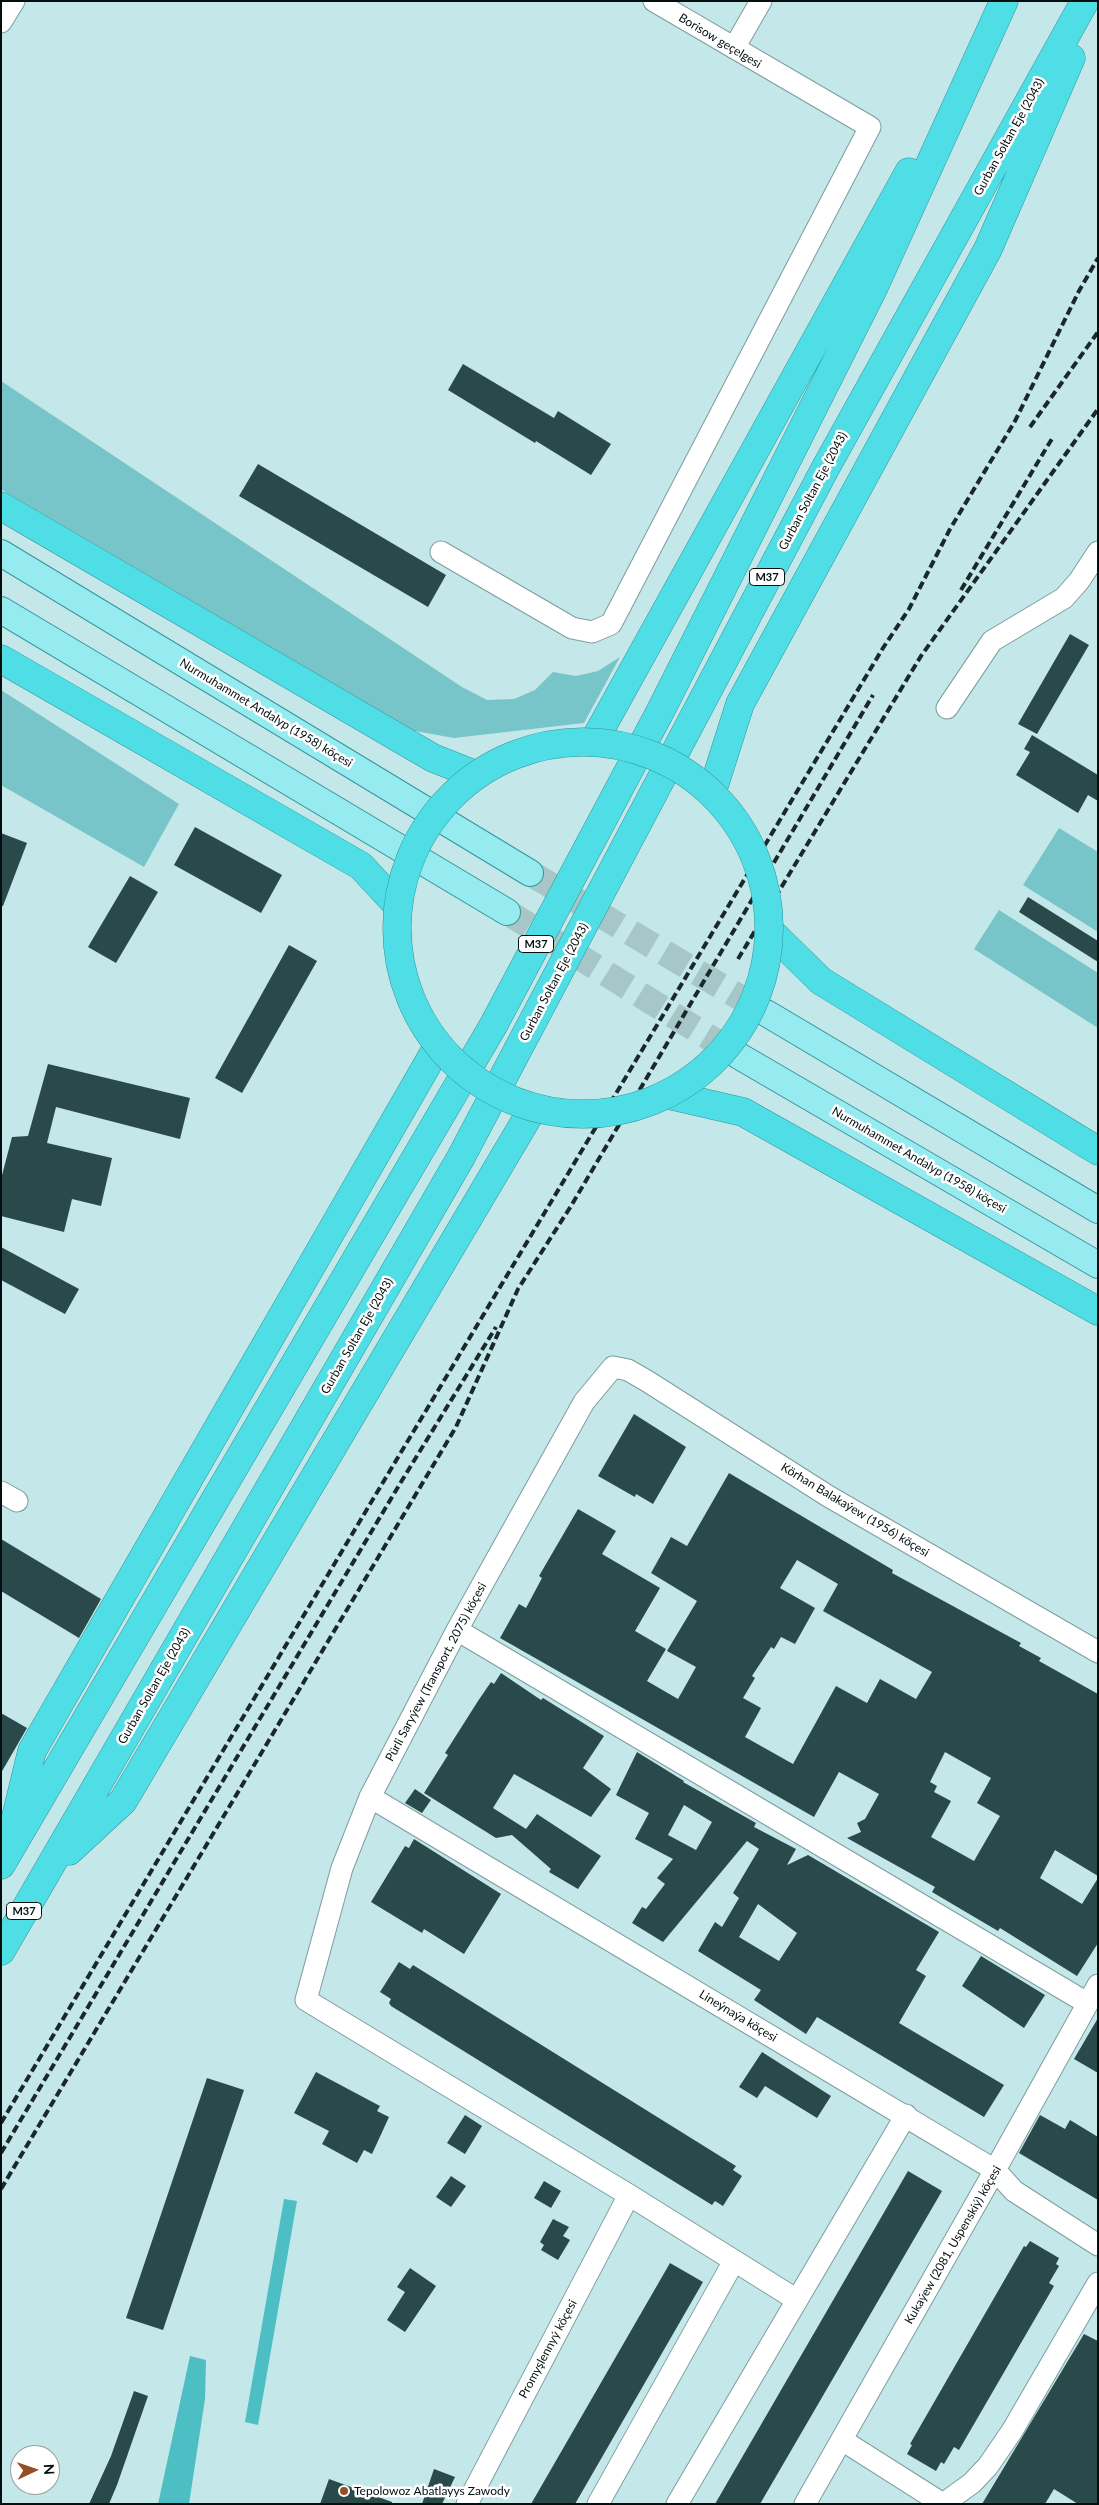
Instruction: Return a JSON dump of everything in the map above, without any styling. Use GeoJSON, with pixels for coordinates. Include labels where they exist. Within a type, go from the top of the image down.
{"type":"FeatureCollection","features":[{"type":"Feature","properties":{"kind":"highway","name":"Gurban Soltan Eje (2043)"},"geometry":{"type":"LineString","coordinates":[[1,1951],[460,1159],[826,467],[1085,1]]}},
{"type":"Feature","properties":{"kind":"highway"},"geometry":{"type":"LineString","coordinates":[[712,792],[740,704],[988,249],[1097,1]]}},
{"type":"Feature","properties":{"kind":"highway"},"geometry":{"type":"LineString","coordinates":[[594,741],[857,264],[999,12]]}},
{"type":"Feature","properties":{"kind":"highway","name":"M37"},"geometry":{"type":"LineString","coordinates":[[4,1860],[493,1026],[661,710],[865,306],[999,12]]}},
{"type":"Feature","properties":{"kind":"highway"},"geometry":{"type":"LineString","coordinates":[[3,507],[433,758],[476,775]]}},
{"type":"Feature","properties":{"kind":"highway"},"geometry":{"type":"LineString","coordinates":[[1,659],[361,866],[398,906]]}},
{"type":"Feature","properties":{"kind":"highway"},"geometry":{"type":"LineString","coordinates":[[594,741],[637,748],[669,762],[712,792],[741,828],[761,870],[770,931],[765,971],[748,1016],[731,1044],[702,1073],[669,1095],[642,1106],[617,1113],[573,1116],[532,1110],[486,1088],[460,1069],[438,1046],[412,1003],[399,951],[398,906],[414,849],[440,808],[476,775],[518,752],[564,742],[594,741]]}},
{"type":"Feature","properties":{"kind":"highway"},"geometry":{"type":"LineString","coordinates":[[770,931],[821,981],[1098,1151]]}},
{"type":"Feature","properties":{"kind":"highway"},"geometry":{"type":"LineString","coordinates":[[4,1860],[32,1751],[438,1046]]}},
{"type":"Feature","properties":{"kind":"highway"},"geometry":{"type":"LineString","coordinates":[[669,1095],[743,1112],[1098,1311]]}},
{"type":"Feature","properties":{"kind":"highway"},"geometry":{"type":"LineString","coordinates":[[48,1870],[123,1801],[532,1110]]}},
{"type":"Feature","properties":{"kind":"main road","name":"Nurmuhammet Andalyp (1958) köçesi"},"geometry":{"type":"LineString","coordinates":[[1,553],[530,873]]}},
{"type":"Feature","properties":{"kind":"main road"},"geometry":{"type":"LineString","coordinates":[[1,610],[507,912]]}},
{"type":"Feature","properties":{"kind":"main road"},"geometry":{"type":"LineString","coordinates":[[766,1013],[1098,1210]]}},
{"type":"Feature","properties":{"kind":"main road","name":"Nurmuhammet Andalyp (1958) köçesi"},"geometry":{"type":"LineString","coordinates":[[739,1056],[1098,1265]]}},
{"type":"Feature","properties":{"kind":"street"},"geometry":{"type":"LineString","coordinates":[[1,22],[14,1]]}},
{"type":"Feature","properties":{"kind":"street","name":"Borisow geçelgesi"},"geometry":{"type":"LineString","coordinates":[[441,552],[572,628],[592,632],[611,624],[870,127],[654,1]]}},
{"type":"Feature","properties":{"kind":"street"},"geometry":{"type":"LineString","coordinates":[[734,48],[761,1]]}},
{"type":"Feature","properties":{"kind":"street"},"geometry":{"type":"LineString","coordinates":[[947,708],[992,641],[1064,598],[1079,581],[1098,552]]}},
{"type":"Feature","properties":{"kind":"street","name":"Pürli Saryýew (Transport, 2075) köçesi"},"geometry":{"type":"LineString","coordinates":[[613,1367],[584,1402],[457,1630],[370,1797],[342,1868],[306,2000],[629,2195]]}},
{"type":"Feature","properties":{"kind":"street","name":"Körhan Balakaýew (1956) köçesi"},"geometry":{"type":"LineString","coordinates":[[613,1367],[628,1370],[648,1381],[828,1496],[1098,1652]]}},
{"type":"Feature","properties":{"kind":"street"},"geometry":{"type":"LineString","coordinates":[[457,1630],[1087,2003]]}},
{"type":"Feature","properties":{"kind":"street","name":"Lineýnaýa köçesi"},"geometry":{"type":"LineString","coordinates":[[370,1797],[995,2170],[1014,2191],[1098,2245]]}},
{"type":"Feature","properties":{"kind":"street","name":"Kukaýew (2081, Uspenskiý) köçesi"},"geometry":{"type":"LineString","coordinates":[[805,2504],[1098,1985]]}},
{"type":"Feature","properties":{"kind":"street"},"geometry":{"type":"LineString","coordinates":[[677,2504],[906,2116]]}},
{"type":"Feature","properties":{"kind":"street"},"geometry":{"type":"LineString","coordinates":[[629,2195],[797,2300]]}},
{"type":"Feature","properties":{"kind":"street","name":"Promyşlennyý köçesi"},"geometry":{"type":"LineString","coordinates":[[467,2504],[629,2195]]}},
{"type":"Feature","properties":{"kind":"street"},"geometry":{"type":"LineString","coordinates":[[598,2504],[734,2261]]}},
{"type":"Feature","properties":{"kind":"street"},"geometry":{"type":"LineString","coordinates":[[842,2440],[943,2504],[972,2482],[1007,2438],[1098,2283]]}},
{"type":"Feature","properties":{"kind":"shaded area"},"geometry":{"type":"Polygon","coordinates":[[[1,381],[462,687],[487,700],[514,699],[535,690],[553,672],[576,676],[598,671],[620,657],[584,723],[454,738],[415,731],[1,489],[1,381]]]}},
{"type":"Feature","properties":{"kind":"shaded area"},"geometry":{"type":"Polygon","coordinates":[[[1,690],[179,804],[144,867],[1,785],[1,690]]]}},
{"type":"Feature","properties":{"kind":"shaded area"},"geometry":{"type":"Polygon","coordinates":[[[1059,828],[1098,852],[1098,932],[1023,885],[1059,828]]]}},
{"type":"Feature","properties":{"kind":"shaded area"},"geometry":{"type":"Polygon","coordinates":[[[999,910],[1098,973],[1098,1028],[974,949],[999,910]]]}},
{"type":"Feature","properties":{"kind":"shaded area"},"geometry":{"type":"Polygon","coordinates":[[[284,2199],[297,2201],[258,2425],[245,2422],[284,2199]]]}},
{"type":"Feature","properties":{"kind":"shaded area"},"geometry":{"type":"Polygon","coordinates":[[[190,2356],[206,2360],[205,2399],[189,2504],[158,2504],[190,2356]]]}},
{"type":"Feature","properties":{"kind":"building"},"geometry":{"type":"Polygon","coordinates":[[[463,364],[554,418],[558,411],[611,444],[591,475],[448,390],[463,364]]]}},
{"type":"Feature","properties":{"kind":"building"},"geometry":{"type":"Polygon","coordinates":[[[258,464],[446,575],[428,607],[239,496],[258,464]]]}},
{"type":"Feature","properties":{"kind":"building"},"geometry":{"type":"Polygon","coordinates":[[[1070,634],[1089,645],[1037,734],[1018,724],[1070,634]]]}},
{"type":"Feature","properties":{"kind":"building"},"geometry":{"type":"Polygon","coordinates":[[[1032,735],[1098,775],[1098,801],[1088,795],[1078,813],[1016,775],[1030,752],[1024,749],[1032,735]]]}},
{"type":"Feature","properties":{"kind":"building"},"geometry":{"type":"Polygon","coordinates":[[[195,827],[282,875],[261,913],[174,865],[195,827]]]}},
{"type":"Feature","properties":{"kind":"building"},"geometry":{"type":"Polygon","coordinates":[[[1,833],[27,843],[3,906],[1,906],[1,833]]]}},
{"type":"Feature","properties":{"kind":"building"},"geometry":{"type":"Polygon","coordinates":[[[130,876],[158,892],[116,963],[88,947],[130,876]]]}},
{"type":"Feature","properties":{"kind":"building"},"geometry":{"type":"Polygon","coordinates":[[[1028,897],[1098,941],[1098,962],[1019,912],[1028,897]]]}},
{"type":"Feature","properties":{"kind":"building"},"geometry":{"type":"Polygon","coordinates":[[[289,945],[317,961],[242,1093],[215,1078],[289,945]]]}},
{"type":"Feature","properties":{"kind":"building"},"geometry":{"type":"Polygon","coordinates":[[[48,1064],[190,1098],[180,1139],[56,1107],[47,1143],[112,1158],[101,1206],[72,1199],[64,1232],[1,1216],[1,1179],[12,1137],[28,1136],[48,1064]]]}},
{"type":"Feature","properties":{"kind":"building"},"geometry":{"type":"Polygon","coordinates":[[[1,1247],[79,1289],[65,1314],[1,1280],[1,1247]]]}},
{"type":"Feature","properties":{"kind":"building"},"geometry":{"type":"Polygon","coordinates":[[[634,1414],[686,1447],[653,1504],[636,1494],[635,1497],[598,1476],[634,1414]]]}},
{"type":"Feature","properties":{"kind":"building"},"geometry":{"type":"Polygon","coordinates":[[[729,1473],[893,1570],[892,1573],[1021,1643],[1019,1646],[1041,1658],[1039,1661],[1098,1694],[1098,1876],[1055,1850],[1040,1878],[1082,1904],[1098,1878],[1098,1943],[1077,1976],[1000,1928],[998,1931],[932,1892],[935,1887],[847,1838],[861,1832],[857,1823],[865,1819],[879,1794],[839,1772],[814,1817],[500,1638],[519,1604],[526,1608],[542,1578],[539,1576],[578,1509],[616,1531],[602,1554],[660,1588],[635,1631],[666,1649],[647,1681],[678,1699],[696,1667],[667,1651],[697,1601],[651,1573],[671,1537],[687,1546],[729,1473]],[[797,1560],[780,1588],[815,1608],[795,1644],[781,1637],[774,1649],[771,1647],[752,1676],[755,1678],[743,1698],[761,1708],[745,1737],[793,1764],[836,1686],[867,1703],[880,1679],[916,1699],[932,1672],[823,1611],[838,1584],[797,1560]],[[945,1752],[930,1782],[937,1786],[934,1792],[951,1801],[931,1837],[974,1861],[1000,1816],[977,1803],[991,1778],[945,1752]]]}},
{"type":"Feature","properties":{"kind":"building"},"geometry":{"type":"Polygon","coordinates":[[[1,1539],[101,1599],[79,1638],[1,1591],[1,1539]]]}},
{"type":"Feature","properties":{"kind":"building"},"geometry":{"type":"Polygon","coordinates":[[[501,1673],[541,1700],[543,1698],[604,1736],[583,1768],[611,1789],[591,1817],[514,1774],[493,1808],[526,1829],[537,1814],[601,1856],[578,1889],[549,1872],[551,1869],[512,1835],[496,1838],[424,1793],[448,1755],[445,1753],[478,1701],[491,1682],[494,1684],[501,1673]]]}},
{"type":"Feature","properties":{"kind":"building"},"geometry":{"type":"Polygon","coordinates":[[[1,1713],[27,1728],[1,1773],[1,1713]]]}},
{"type":"Feature","properties":{"kind":"building"},"geometry":{"type":"Polygon","coordinates":[[[637,1752],[683,1782],[756,1823],[754,1827],[796,1849],[787,1865],[808,1855],[939,1932],[916,1970],[926,1976],[899,2023],[1004,2085],[984,2117],[817,2017],[806,2034],[754,2000],[761,1990],[698,1951],[715,1922],[722,1927],[739,1898],[733,1893],[759,1849],[747,1841],[663,1942],[632,1923],[642,1907],[646,1909],[665,1884],[657,1878],[673,1859],[635,1839],[649,1813],[616,1795],[637,1752]],[[684,1805],[668,1835],[696,1850],[712,1822],[684,1805]],[[758,1904],[739,1937],[779,1961],[797,1933],[758,1904]]]}},
{"type":"Feature","properties":{"kind":"building"},"geometry":{"type":"Polygon","coordinates":[[[415,1789],[431,1800],[422,1813],[405,1803],[415,1789]]]}},
{"type":"Feature","properties":{"kind":"building"},"geometry":{"type":"Polygon","coordinates":[[[414,1839],[501,1894],[464,1954],[424,1929],[422,1933],[371,1902],[405,1846],[409,1848],[414,1839]]]}},
{"type":"Feature","properties":{"kind":"building"},"geometry":{"type":"Polygon","coordinates":[[[981,1956],[1045,1995],[1024,2028],[962,1986],[981,1956]]]}},
{"type":"Feature","properties":{"kind":"building"},"geometry":{"type":"Polygon","coordinates":[[[399,1962],[410,1969],[413,1965],[736,2166],[733,2170],[742,2176],[723,2206],[715,2201],[712,2205],[391,2006],[389,2003],[391,1999],[380,1992],[399,1962]]]}},
{"type":"Feature","properties":{"kind":"building"},"geometry":{"type":"Polygon","coordinates":[[[1098,2018],[1098,2073],[1074,2059],[1098,2018]]]}},
{"type":"Feature","properties":{"kind":"building"},"geometry":{"type":"Polygon","coordinates":[[[762,2052],[831,2096],[817,2118],[765,2086],[757,2098],[739,2087],[762,2052]]]}},
{"type":"Feature","properties":{"kind":"building"},"geometry":{"type":"Polygon","coordinates":[[[316,2072],[380,2106],[377,2111],[389,2117],[372,2154],[364,2150],[357,2163],[322,2144],[329,2131],[294,2113],[316,2072]]]}},
{"type":"Feature","properties":{"kind":"building"},"geometry":{"type":"Polygon","coordinates":[[[207,2078],[244,2090],[163,2330],[126,2318],[207,2078]]]}},
{"type":"Feature","properties":{"kind":"building"},"geometry":{"type":"Polygon","coordinates":[[[465,2115],[482,2126],[465,2154],[447,2143],[465,2115]]]}},
{"type":"Feature","properties":{"kind":"building"},"geometry":{"type":"Polygon","coordinates":[[[1040,2115],[1065,2129],[1070,2120],[1098,2137],[1098,2200],[1019,2153],[1040,2115]]]}},
{"type":"Feature","properties":{"kind":"building"},"geometry":{"type":"Polygon","coordinates":[[[908,2171],[942,2191],[760,2504],[715,2504],[908,2171]]]}},
{"type":"Feature","properties":{"kind":"building"},"geometry":{"type":"Polygon","coordinates":[[[451,2176],[466,2186],[451,2207],[436,2197],[451,2176]]]}},
{"type":"Feature","properties":{"kind":"building"},"geometry":{"type":"Polygon","coordinates":[[[544,2181],[561,2191],[551,2208],[534,2198],[544,2181]]]}},
{"type":"Feature","properties":{"kind":"building"},"geometry":{"type":"Polygon","coordinates":[[[553,2219],[569,2227],[563,2236],[570,2240],[558,2260],[541,2250],[544,2245],[540,2242],[553,2219]]]}},
{"type":"Feature","properties":{"kind":"building"},"geometry":{"type":"Polygon","coordinates":[[[1030,2241],[1059,2258],[1056,2264],[1059,2266],[1049,2283],[1054,2286],[959,2450],[954,2447],[944,2464],[941,2462],[936,2471],[907,2454],[912,2445],[910,2444],[1024,2246],[1026,2247],[1030,2241]]]}},
{"type":"Feature","properties":{"kind":"building"},"geometry":{"type":"Polygon","coordinates":[[[670,2263],[703,2282],[575,2504],[531,2504],[670,2263]]]}},
{"type":"Feature","properties":{"kind":"building"},"geometry":{"type":"Polygon","coordinates":[[[410,2268],[436,2286],[405,2332],[387,2320],[405,2292],[397,2287],[410,2268]]]}},
{"type":"Feature","properties":{"kind":"building"},"geometry":{"type":"Polygon","coordinates":[[[1084,2334],[1098,2341],[1098,2504],[1078,2504],[1054,2489],[1045,2504],[982,2504],[1084,2334]]]}},
{"type":"Feature","properties":{"kind":"building"},"geometry":{"type":"Polygon","coordinates":[[[134,2391],[148,2396],[117,2485],[109,2504],[89,2504],[111,2456],[134,2391]]]}},
{"type":"Feature","properties":{"kind":"building"},"geometry":{"type":"Polygon","coordinates":[[[434,2469],[455,2477],[442,2504],[422,2504],[434,2469]]]}},
{"type":"Feature","properties":{"kind":"building","name":"Tepolowoz Abatlayys Zawody"},"geometry":{"type":"Polygon","coordinates":[[[329,2479],[392,2502],[392,2504],[320,2504],[329,2479]]]}},
{"type":"Feature","properties":{"kind":"tunnel"},"geometry":{"type":"LineString","coordinates":[[530,873],[766,1013]]}},
{"type":"Feature","properties":{"kind":"tunnel"},"geometry":{"type":"LineString","coordinates":[[507,912],[739,1056]]}},
{"type":"Feature","properties":{"kind":"railway"},"geometry":{"type":"LineString","coordinates":[[1,2123],[883,648],[909,609],[950,529],[1015,421],[1079,291],[1098,258]]}},
{"type":"Feature","properties":{"kind":"railway"},"geometry":{"type":"LineString","coordinates":[[1030,427],[1098,332]]}},
{"type":"Feature","properties":{"kind":"railway"},"geometry":{"type":"LineString","coordinates":[[738,959],[921,656],[1098,409]]}},
{"type":"Feature","properties":{"kind":"railway"},"geometry":{"type":"LineString","coordinates":[[961,590],[1053,437]]}},
{"type":"Feature","properties":{"kind":"railway"},"geometry":{"type":"LineString","coordinates":[[1,2189],[456,1427],[518,1289],[571,1206],[873,695]]}},
{"type":"Feature","properties":{"kind":"railway"},"geometry":{"type":"LineString","coordinates":[[1,2153],[401,1482],[496,1327]]}},
{"type":"Feature","properties":{"kind":"place","name":"Tepolowoz Abatlayys Zawody"},"geometry":{"type":"Point","coordinates":[344,2491]}}]}
